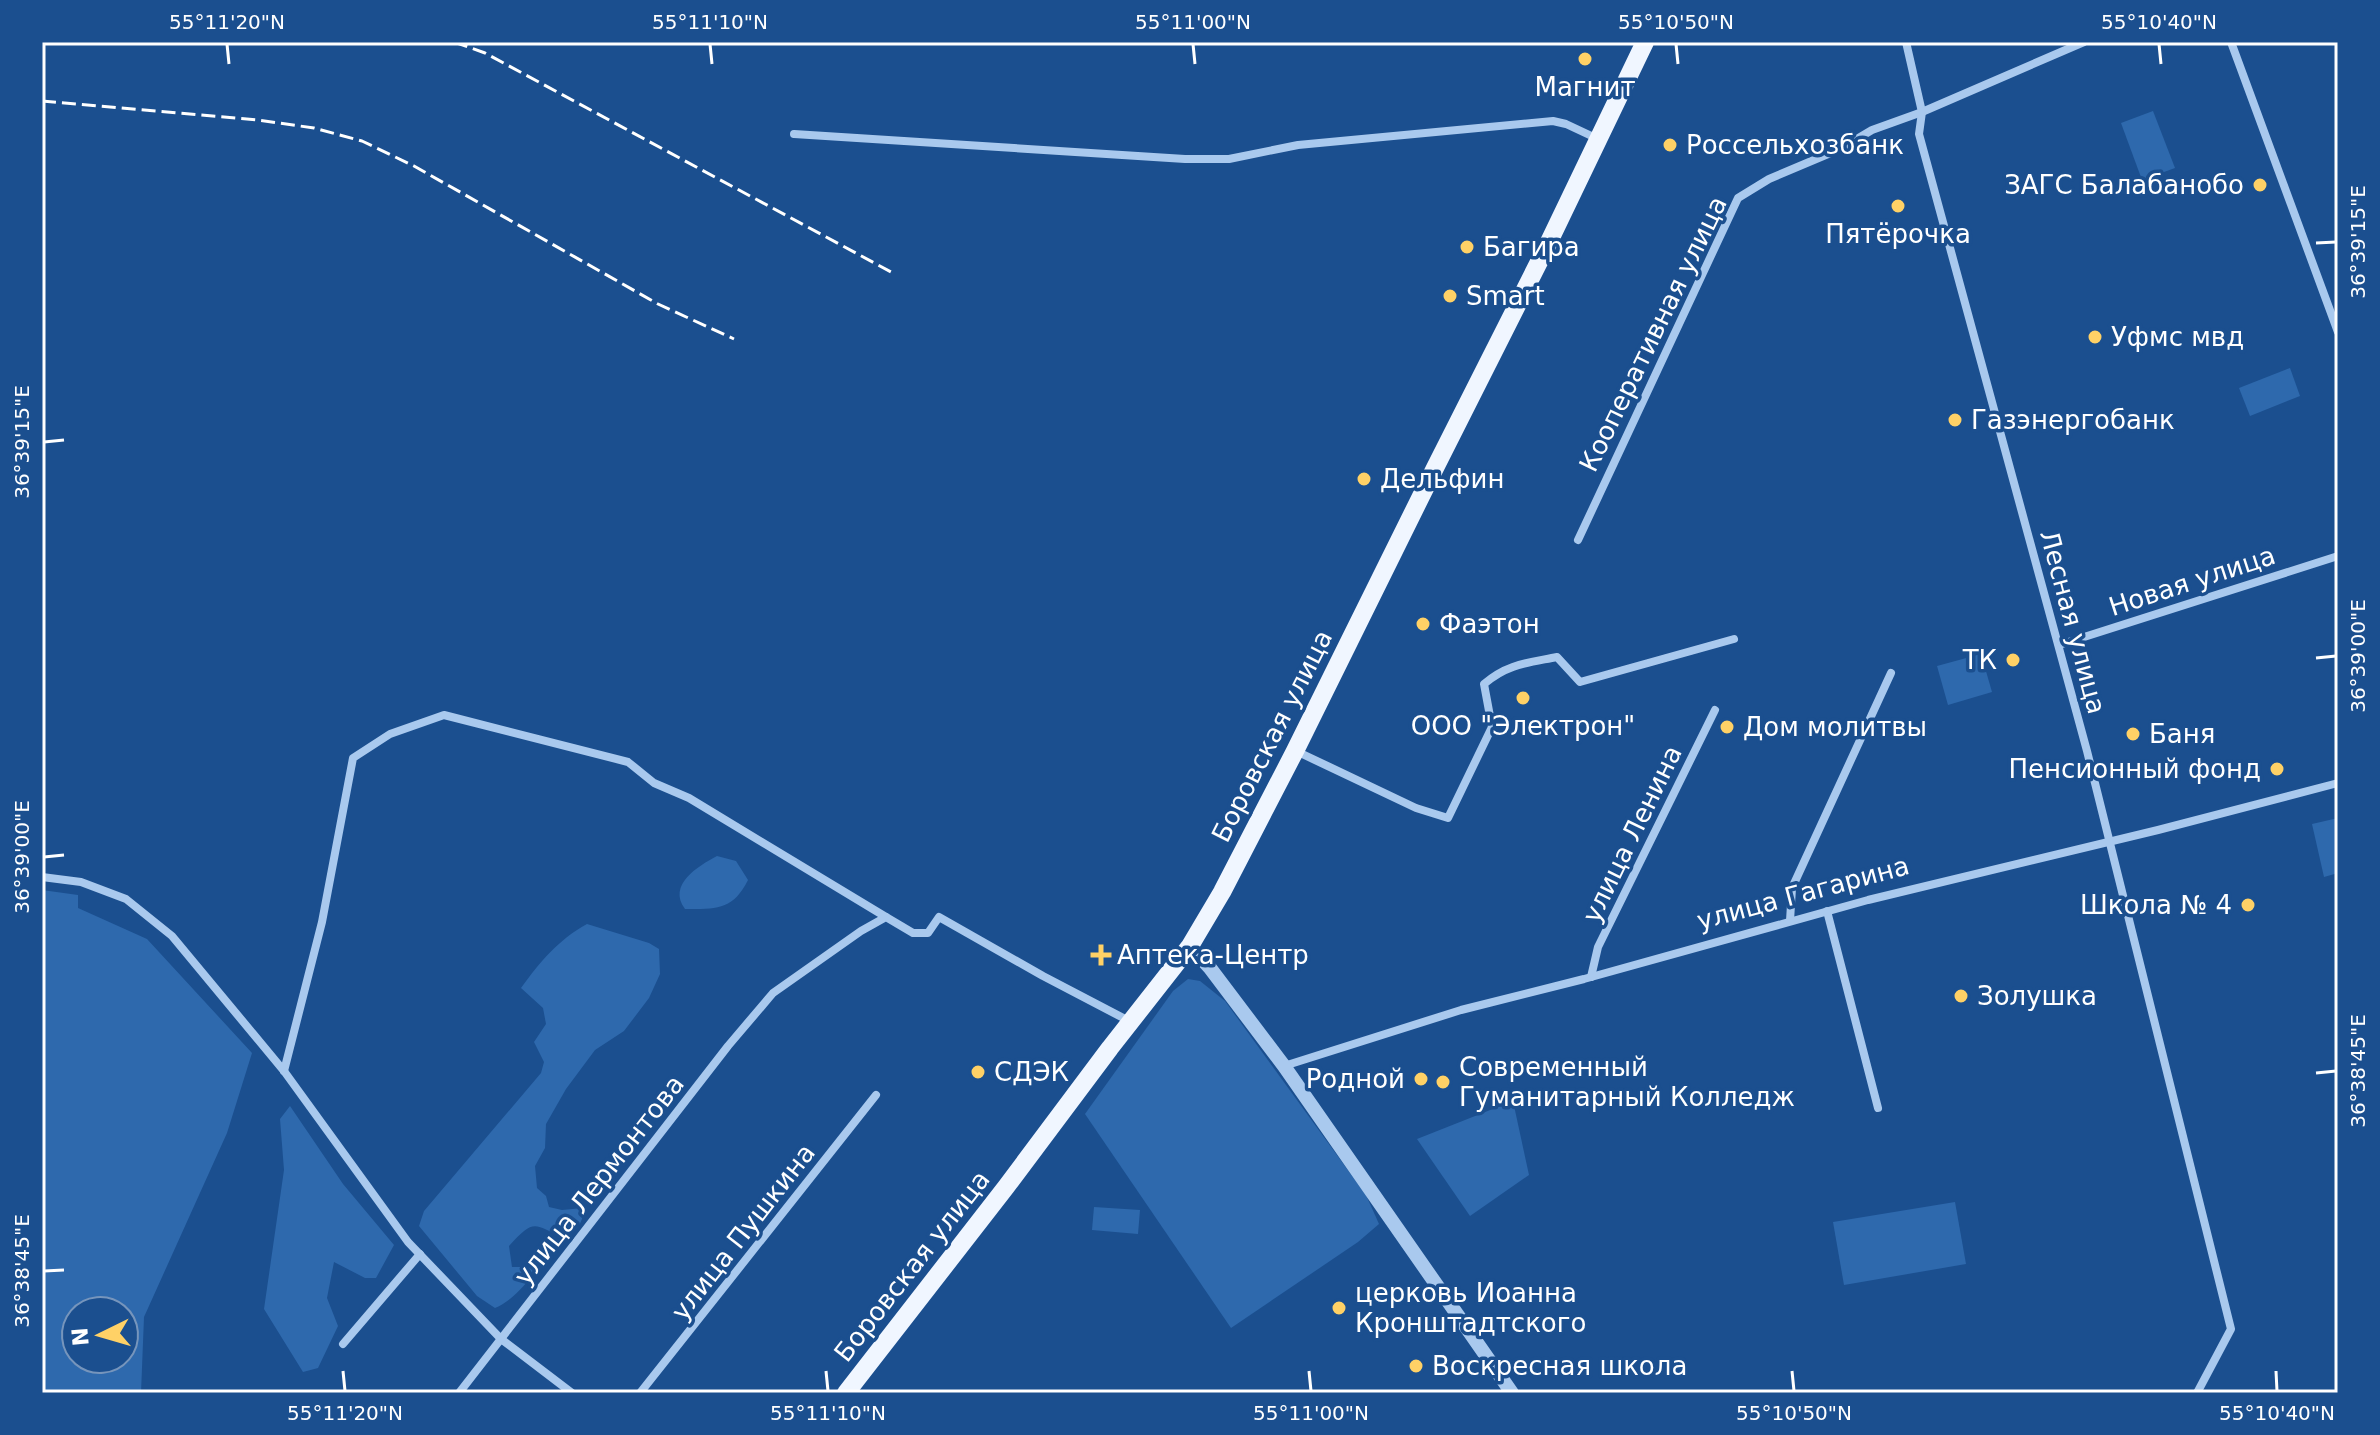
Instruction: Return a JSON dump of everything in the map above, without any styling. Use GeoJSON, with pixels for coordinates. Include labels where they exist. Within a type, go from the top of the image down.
{"type":"FeatureCollection","features":[{"type":"Feature","properties":{"kind":"main road","name":"Боровская улица"},"geometry":{"type":"LineString","coordinates":[[846,1393],[1190,946],[1222,892],[1295,751],[1645,42]]}},
{"type":"Feature","properties":{"kind":"street","name":"Лесная улица"},"geometry":{"type":"LineString","coordinates":[[1906,42],[1922,112],[1919,134],[2059,645],[2231,1329],[2197,1393]]}},
{"type":"Feature","properties":{"kind":"street","name":"Кооперативная улица"},"geometry":{"type":"LineString","coordinates":[[1578,540],[1738,198],[1769,179],[1840,149],[1872,130],[1922,112],[2084,42]]}},
{"type":"Feature","properties":{"kind":"street"},"geometry":{"type":"LineString","coordinates":[[2231,42],[2338,332]]}},
{"type":"Feature","properties":{"kind":"street"},"geometry":{"type":"LineString","coordinates":[[794,134],[1185,159],[1229,159],[1298,145],[1553,121],[1598,140]]}},
{"type":"Feature","properties":{"kind":"street","name":"Новая улица"},"geometry":{"type":"LineString","coordinates":[[2059,645],[2338,556]]}},
{"type":"Feature","properties":{"kind":"street"},"geometry":{"type":"LineString","coordinates":[[1295,751],[1416,808],[1448,818],[1492,727],[1484,684],[1498,672],[1557,657],[1580,682],[1734,639]]}},
{"type":"Feature","properties":{"kind":"street"},"geometry":{"type":"LineString","coordinates":[[1790,921],[1792,888],[1891,673]]}},
{"type":"Feature","properties":{"kind":"street","name":"улица Ленина"},"geometry":{"type":"LineString","coordinates":[[1591,977],[1598,947],[1715,710]]}},
{"type":"Feature","properties":{"kind":"street"},"geometry":{"type":"LineString","coordinates":[[284,1071],[322,922],[353,758],[390,734],[444,715],[628,762],[654,783],[689,798],[913,933],[928,933],[939,917],[1131,1022]]}},
{"type":"Feature","properties":{"kind":"street","name":"улица Гагарина"},"geometry":{"type":"LineString","coordinates":[[1284,1066],[1461,1010],[1827,911],[2338,783]]}},
{"type":"Feature","properties":{"kind":"street"},"geometry":{"type":"LineString","coordinates":[[42,877],[81,882],[126,899],[172,936],[284,1071],[393,1222],[420,1254],[501,1339],[572,1393]]}},
{"type":"Feature","properties":{"kind":"street"},"geometry":{"type":"LineString","coordinates":[[1827,911],[1878,1108]]}},
{"type":"Feature","properties":{"kind":"street","name":"улица Лермонтова"},"geometry":{"type":"LineString","coordinates":[[459,1393],[728,1046],[773,993],[886,917]]}},
{"type":"Feature","properties":{"kind":"street"},"geometry":{"type":"LineString","coordinates":[[1190,946],[1284,1066],[1512,1393]]}},
{"type":"Feature","properties":{"kind":"street","name":"улица Пушкина"},"geometry":{"type":"LineString","coordinates":[[640,1393],[876,1095]]}},
{"type":"Feature","properties":{"kind":"street"},"geometry":{"type":"LineString","coordinates":[[343,1344],[420,1254]]}},
{"type":"Feature","properties":{"kind":"shaded area"},"geometry":{"type":"Polygon","coordinates":[[[2153,111],[2175,168],[2142,180],[2121,123],[2153,111]]]}},
{"type":"Feature","properties":{"kind":"shaded area"},"geometry":{"type":"Polygon","coordinates":[[[2290,368],[2300,396],[2250,416],[2239,388],[2290,368]]]}},
{"type":"Feature","properties":{"kind":"shaded area"},"geometry":{"type":"Polygon","coordinates":[[[1981,654],[1992,692],[1948,705],[1937,666],[1981,654]]]}},
{"type":"Feature","properties":{"kind":"shaded area"},"geometry":{"type":"Polygon","coordinates":[[[2338,818],[2338,873],[2324,877],[2312,824],[2338,818]]]}},
{"type":"Feature","properties":{"kind":"shaded area"},"geometry":{"type":"Polygon","coordinates":[[[717,856],[736,861],[748,880],[742,890],[723,906],[685,909],[680,900],[682,884],[701,865],[717,856]]]}},
{"type":"Feature","properties":{"kind":"shaded area"},"geometry":{"type":"Polygon","coordinates":[[[42,890],[78,895],[78,908],[147,939],[252,1053],[227,1133],[144,1317],[141,1393],[42,1393],[42,890]]]}},
{"type":"Feature","properties":{"kind":"shaded area"},"geometry":{"type":"Polygon","coordinates":[[[587,924],[659,949],[660,974],[649,998],[624,1031],[595,1050],[566,1089],[546,1124],[545,1148],[535,1166],[537,1188],[546,1196],[549,1207],[562,1210],[583,1208],[581,1221],[565,1239],[535,1226],[524,1231],[509,1246],[512,1267],[526,1267],[551,1249],[556,1251],[520,1290],[495,1308],[477,1296],[419,1226],[424,1211],[541,1073],[544,1062],[534,1042],[546,1024],[543,1008],[521,988],[550,952],[587,924]]]}},
{"type":"Feature","properties":{"kind":"shaded area"},"geometry":{"type":"Polygon","coordinates":[[[1188,979],[1200,981],[1225,1001],[1366,1195],[1379,1224],[1358,1242],[1231,1328],[1085,1114],[1173,991],[1188,979]]]}},
{"type":"Feature","properties":{"kind":"shaded area"},"geometry":{"type":"Polygon","coordinates":[[[1513,1101],[1529,1175],[1470,1216],[1417,1139],[1513,1101]]]}},
{"type":"Feature","properties":{"kind":"shaded area"},"geometry":{"type":"Polygon","coordinates":[[[290,1106],[343,1184],[394,1245],[376,1278],[365,1278],[334,1262],[327,1298],[338,1326],[318,1368],[303,1372],[264,1309],[284,1170],[280,1119],[290,1106]]]}},
{"type":"Feature","properties":{"kind":"shaded area"},"geometry":{"type":"Polygon","coordinates":[[[1955,1202],[1966,1264],[1844,1285],[1833,1222],[1955,1202]]]}},
{"type":"Feature","properties":{"kind":"shaded area"},"geometry":{"type":"Polygon","coordinates":[[[1094,1207],[1140,1210],[1138,1234],[1092,1230],[1094,1207]]]}},
{"type":"Feature","properties":{"kind":"railway"},"geometry":{"type":"LineString","coordinates":[[454,42],[485,53],[891,272]]}},
{"type":"Feature","properties":{"kind":"railway"},"geometry":{"type":"LineString","coordinates":[[42,101],[257,120],[314,128],[362,141],[414,166],[658,304],[734,339]]}},
{"type":"Feature","properties":{"kind":"place","name":"Магнит"},"geometry":{"type":"Point","coordinates":[1585,59]}},
{"type":"Feature","properties":{"kind":"place","name":"Россельхозбанк"},"geometry":{"type":"Point","coordinates":[1670,145]}},
{"type":"Feature","properties":{"kind":"place","name":"ЗАГС Балабанобо"},"geometry":{"type":"Point","coordinates":[2260,185]}},
{"type":"Feature","properties":{"kind":"place","name":"Пятёрочка"},"geometry":{"type":"Point","coordinates":[1898,206]}},
{"type":"Feature","properties":{"kind":"place","name":"Багира"},"geometry":{"type":"Point","coordinates":[1467,247]}},
{"type":"Feature","properties":{"kind":"place","name":"Smart"},"geometry":{"type":"Point","coordinates":[1450,296]}},
{"type":"Feature","properties":{"kind":"place","name":"Уфмс мвд"},"geometry":{"type":"Point","coordinates":[2095,337]}},
{"type":"Feature","properties":{"kind":"place","name":"Газэнергобанк"},"geometry":{"type":"Point","coordinates":[1955,420]}},
{"type":"Feature","properties":{"kind":"place","name":"Дельфин"},"geometry":{"type":"Point","coordinates":[1364,479]}},
{"type":"Feature","properties":{"kind":"place","name":"Фаэтон"},"geometry":{"type":"Point","coordinates":[1423,624]}},
{"type":"Feature","properties":{"kind":"place","name":"ТК"},"geometry":{"type":"Point","coordinates":[2013,660]}},
{"type":"Feature","properties":{"kind":"place","name":"ООО \"Электрон\""},"geometry":{"type":"Point","coordinates":[1523,698]}},
{"type":"Feature","properties":{"kind":"place","name":"Дом молитвы"},"geometry":{"type":"Point","coordinates":[1727,727]}},
{"type":"Feature","properties":{"kind":"place","name":"Баня"},"geometry":{"type":"Point","coordinates":[2133,734]}},
{"type":"Feature","properties":{"kind":"place","name":"Пенсионный фонд"},"geometry":{"type":"Point","coordinates":[2277,769]}},
{"type":"Feature","properties":{"kind":"place","name":"Школа № 4"},"geometry":{"type":"Point","coordinates":[2248,905]}},
{"type":"Feature","properties":{"kind":"place","name":"Аптека-Центр"},"geometry":{"type":"Point","coordinates":[1101,955]}},
{"type":"Feature","properties":{"kind":"place","name":"Золушка"},"geometry":{"type":"Point","coordinates":[1961,996]}},
{"type":"Feature","properties":{"kind":"place","name":"СДЭК"},"geometry":{"type":"Point","coordinates":[978,1072]}},
{"type":"Feature","properties":{"kind":"place","name":"Родной"},"geometry":{"type":"Point","coordinates":[1421,1079]}},
{"type":"Feature","properties":{"kind":"place","name":"Современный Гуманитарный Колледж"},"geometry":{"type":"Point","coordinates":[1443,1082]}},
{"type":"Feature","properties":{"kind":"place","name":"церковь Иоанна Кронштадтского"},"geometry":{"type":"Point","coordinates":[1339,1308]}},
{"type":"Feature","properties":{"kind":"place","name":"Воскресная школа"},"geometry":{"type":"Point","coordinates":[1416,1366]}}]}
